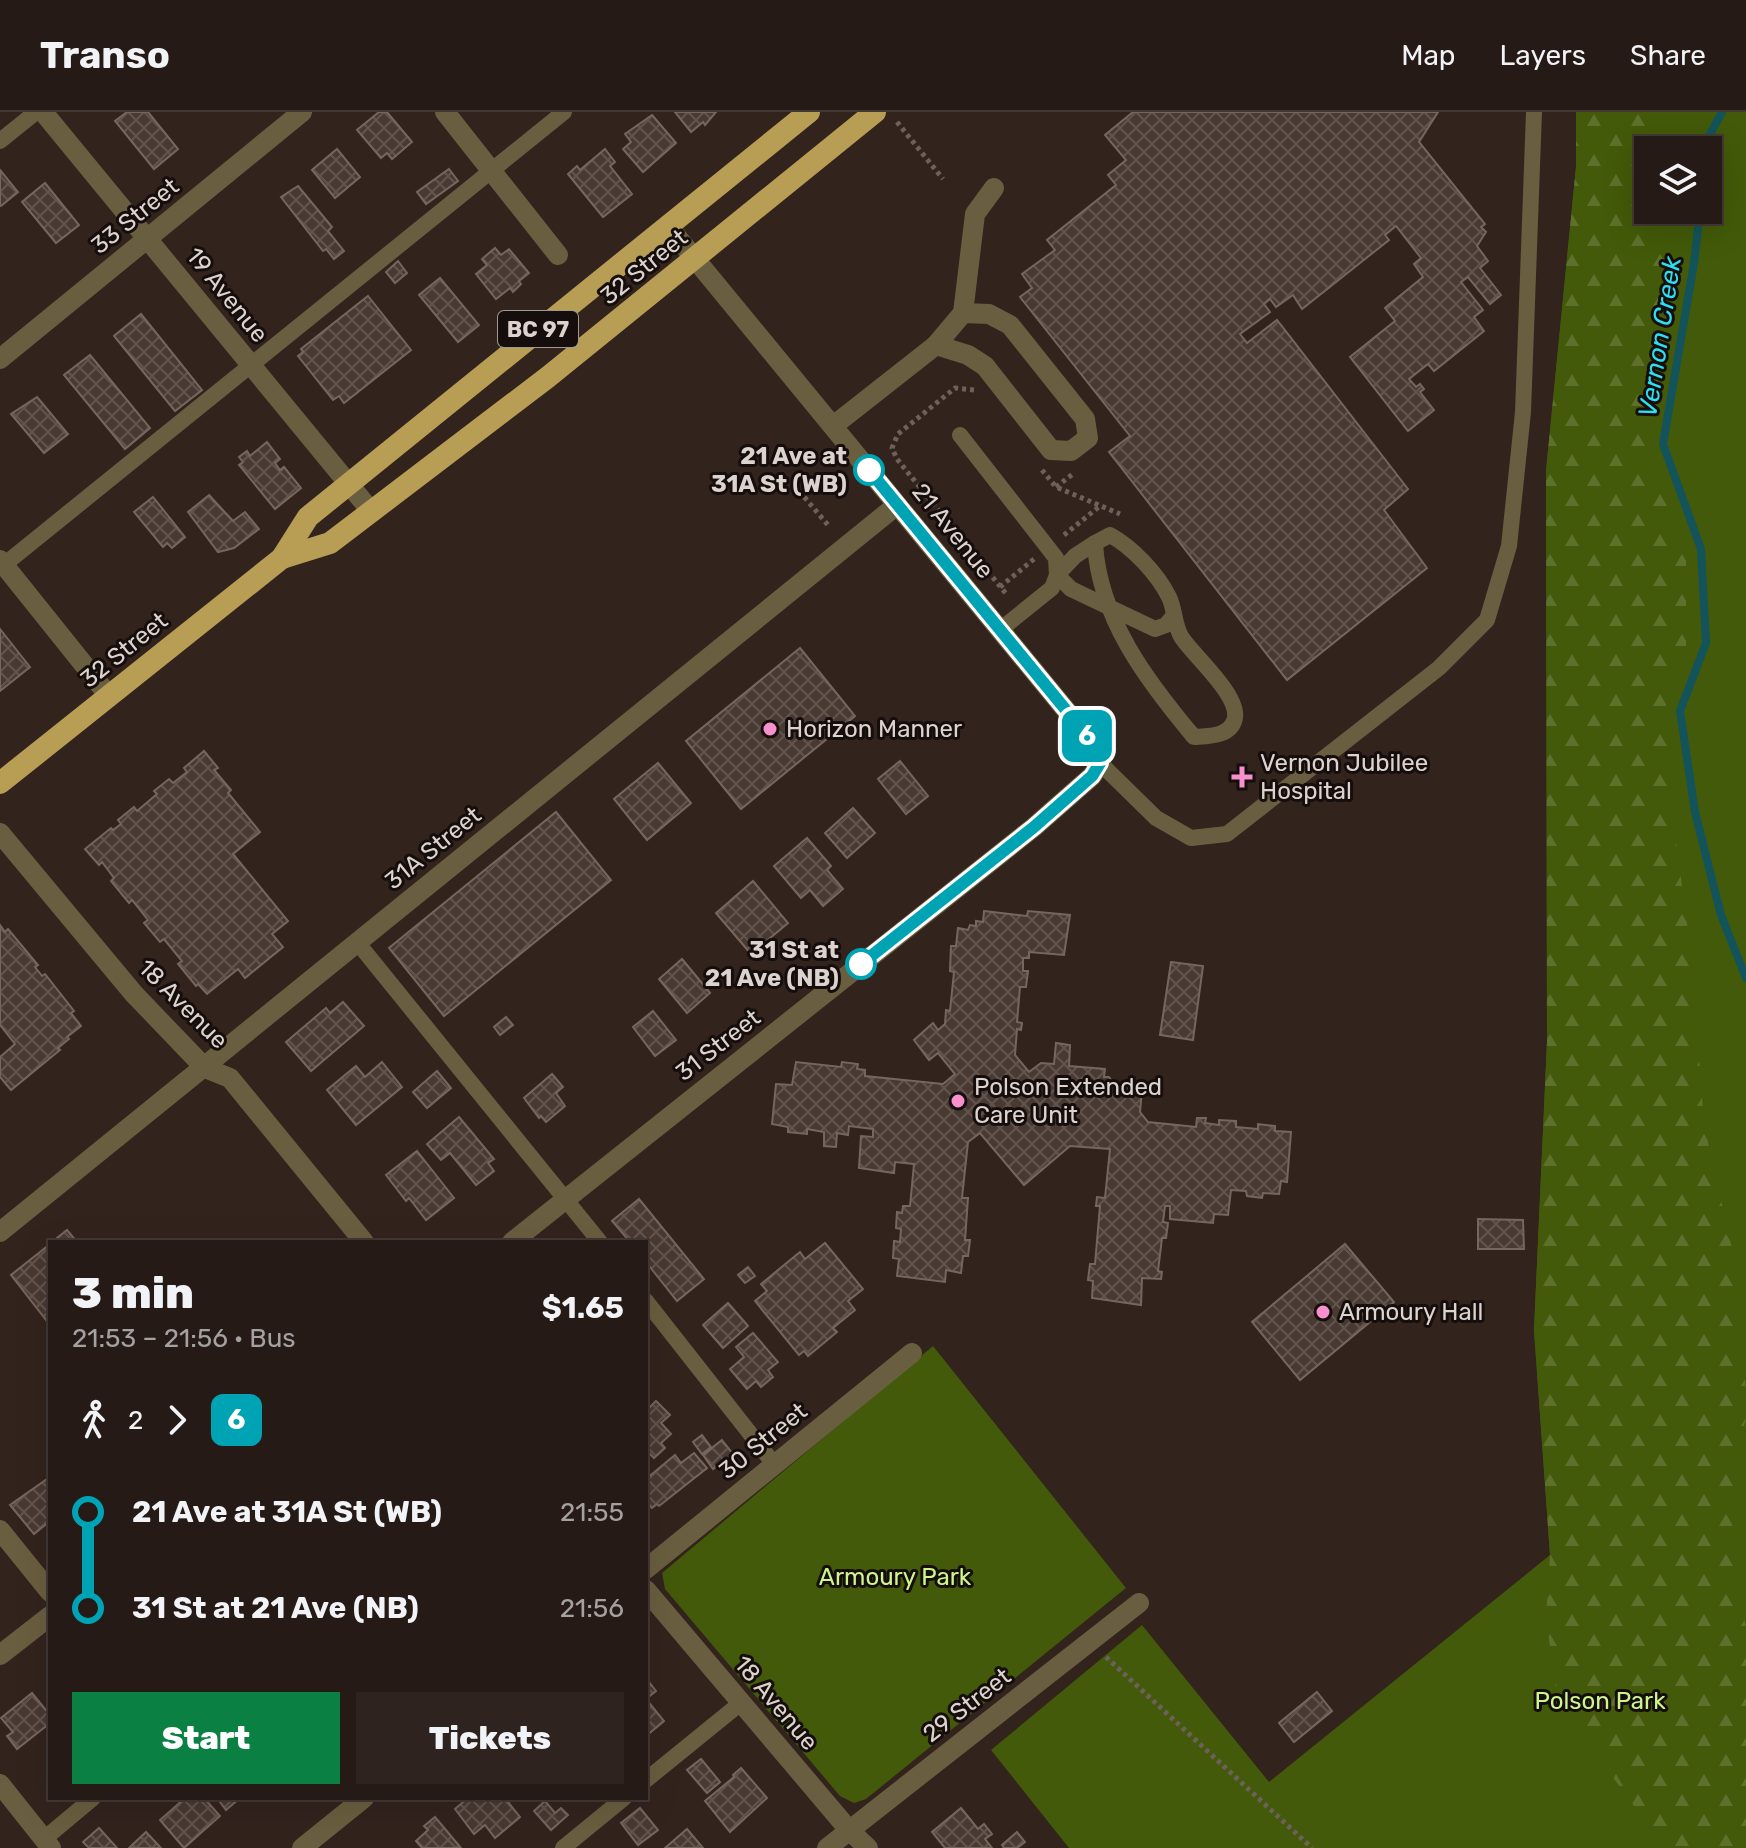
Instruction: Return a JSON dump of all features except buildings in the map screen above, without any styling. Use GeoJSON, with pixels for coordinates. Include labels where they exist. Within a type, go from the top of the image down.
{"type":"FeatureCollection","features":[{"type":"Feature","properties":{"kind":"highway","name":"32 Street"},"geometry":{"type":"LineString","coordinates":[[0,783],[282,558],[308,517],[809,112]]}},
{"type":"Feature","properties":{"kind":"highway","name":"32 Street"},"geometry":{"type":"LineString","coordinates":[[282,558],[330,543],[548,377],[875,112]]}},
{"type":"Feature","properties":{"kind":"street","name":"19 Avenue"},"geometry":{"type":"LineString","coordinates":[[43,112],[371,511]]}},
{"type":"Feature","properties":{"kind":"street","name":"33 Street"},"geometry":{"type":"LineString","coordinates":[[0,359],[302,112]]}},
{"type":"Feature","properties":{"kind":"street"},"geometry":{"type":"LineString","coordinates":[[445,112],[558,255]]}},
{"type":"Feature","properties":{"kind":"street"},"geometry":{"type":"LineString","coordinates":[[833,426],[936,345],[963,313],[975,214],[994,188]]}},
{"type":"Feature","properties":{"kind":"street","name":"21 Avenue"},"geometry":{"type":"LineString","coordinates":[[668,226],[1093,743],[1100,763]]}},
{"type":"Feature","properties":{"kind":"street"},"geometry":{"type":"LineString","coordinates":[[936,345],[968,355],[985,366],[1051,450],[1071,451],[1088,438],[1085,419],[1010,325],[989,314],[963,313]]}},
{"type":"Feature","properties":{"kind":"street","name":"31A Street"},"geometry":{"type":"LineString","coordinates":[[0,1232],[897,505]]}},
{"type":"Feature","properties":{"kind":"street"},"geometry":{"type":"LineString","coordinates":[[1,564],[109,696]]}},
{"type":"Feature","properties":{"kind":"street","name":"31 Street"},"geometry":{"type":"LineString","coordinates":[[514,1240],[1034,827],[1092,776],[1100,763]]}},
{"type":"Feature","properties":{"kind":"street","name":"18 Avenue"},"geometry":{"type":"LineString","coordinates":[[0,833],[134,994],[205,1068],[230,1078],[362,1240]]}},
{"type":"Feature","properties":{"kind":"street","name":"30 Street"},"geometry":{"type":"LineString","coordinates":[[648,1567],[912,1353]]}},
{"type":"Feature","properties":{"kind":"street"},"geometry":{"type":"LineString","coordinates":[[0,1530],[48,1590]]}},
{"type":"Feature","properties":{"kind":"street","name":"18 Avenue"},"geometry":{"type":"LineString","coordinates":[[648,1592],[849,1830],[868,1848]]}},
{"type":"Feature","properties":{"kind":"street","name":"29 Street"},"geometry":{"type":"LineString","coordinates":[[827,1848],[1139,1603]]}},
{"type":"Feature","properties":{"kind":"street"},"geometry":{"type":"LineString","coordinates":[[0,1655],[48,1618]]}},
{"type":"Feature","properties":{"kind":"street"},"geometry":{"type":"LineString","coordinates":[[0,1784],[47,1843]]}},
{"type":"Feature","properties":{"kind":"street"},"geometry":{"type":"LineString","coordinates":[[302,1848],[362,1800]]}},
{"type":"Feature","properties":{"kind":"lane"},"geometry":{"type":"LineString","coordinates":[[0,141],[36,112]]}},
{"type":"Feature","properties":{"kind":"lane"},"geometry":{"type":"LineString","coordinates":[[1,564],[564,112]]}},
{"type":"Feature","properties":{"kind":"lane"},"geometry":{"type":"LineString","coordinates":[[1100,763],[1156,818],[1191,838],[1227,834],[1439,668],[1487,620],[1509,546],[1523,412],[1534,112]]}},
{"type":"Feature","properties":{"kind":"lane"},"geometry":{"type":"LineString","coordinates":[[960,435],[1056,558],[1057,575],[1071,589],[1155,629],[1166,625],[1174,615]]}},
{"type":"Feature","properties":{"kind":"lane"},"geometry":{"type":"LineString","coordinates":[[1000,630],[1052,588],[1057,575],[1075,556],[1095,543],[1110,535],[1130,546],[1169,597],[1179,634],[1231,698],[1236,714],[1233,725],[1218,736],[1194,737],[1138,667],[1109,607],[1099,578],[1095,543]]}},
{"type":"Feature","properties":{"kind":"lane"},"geometry":{"type":"LineString","coordinates":[[357,942],[598,1240]]}},
{"type":"Feature","properties":{"kind":"lane"},"geometry":{"type":"LineString","coordinates":[[648,1304],[774,1464]]}},
{"type":"Feature","properties":{"kind":"lane"},"geometry":{"type":"LineString","coordinates":[[648,1778],[742,1702]]}},
{"type":"Feature","properties":{"kind":"lane"},"geometry":{"type":"LineString","coordinates":[[47,1843],[91,1800]]}},
{"type":"Feature","properties":{"kind":"lane"},"geometry":{"type":"LineString","coordinates":[[563,1848],[622,1800]]}},
{"type":"Feature","properties":{"kind":"path"},"geometry":{"type":"LineString","coordinates":[[897,122],[943,179]]}},
{"type":"Feature","properties":{"kind":"path"},"geometry":{"type":"LineString","coordinates":[[794,485],[828,525]]}},
{"type":"Feature","properties":{"kind":"path"},"geometry":{"type":"LineString","coordinates":[[1060,538],[1100,506]]}},
{"type":"Feature","properties":{"kind":"path"},"geometry":{"type":"LineString","coordinates":[[1000,587],[1034,559]]}},
{"type":"Feature","properties":{"kind":"path"},"geometry":{"type":"LineString","coordinates":[[1100,1650],[1312,1848]]}},
{"type":"Feature","properties":{"kind":"green space","name":"Polson Park"},"geometry":{"type":"Polygon","coordinates":[[[1576,112],[1746,112],[1746,1848],[1069,1848],[991,1750],[1142,1625],[1269,1782],[1550,1555],[1534,1330],[1547,1042],[1546,471],[1576,167],[1576,112]]]}},
{"type":"Feature","properties":{"kind":"green space"},"geometry":{"type":"Polygon","coordinates":[[[1576,112],[1644,112],[1649,136],[1634,136],[1634,224],[1668,224],[1678,267],[1646,448],[1686,558],[1686,649],[1666,706],[1672,811],[1692,960],[1704,1124],[1731,1244],[1746,1391],[1746,1417],[1733,1480],[1732,1558],[1746,1628],[1746,1848],[1665,1848],[1558,1703],[1546,1618],[1550,1555],[1534,1330],[1547,1042],[1546,471],[1576,167],[1576,112]]]}},
{"type":"Feature","properties":{"kind":"green space","name":"Armoury Park"},"geometry":{"type":"Polygon","coordinates":[[[933,1346],[1126,1588],[866,1799],[854,1803],[840,1796],[665,1589],[662,1573],[933,1346]]]}},
{"type":"Feature","properties":{"kind":"waterway","name":"Vernon Creek"},"geometry":{"type":"LineString","coordinates":[[1709,136],[1722,112]]}},
{"type":"Feature","properties":{"kind":"waterway","name":"Vernon Creek"},"geometry":{"type":"LineString","coordinates":[[1698,224],[1663,444],[1701,549],[1706,643],[1680,711],[1695,812],[1721,915],[1746,978]]}},
{"type":"Feature","properties":{"kind":"bus line","name":"6"},"geometry":{"type":"LineString","coordinates":[[861,964],[1034,827],[1092,776],[1100,763],[1093,743],[869,470]]}},
{"type":"Feature","properties":{"kind":"place","name":"21 Ave at 31A St (WB)"},"geometry":{"type":"Point","coordinates":[869,470]}},
{"type":"Feature","properties":{"kind":"place","name":"Horizon Manner"},"geometry":{"type":"Point","coordinates":[770,729]}},
{"type":"Feature","properties":{"kind":"place","name":"Vernon Jubilee Hospital"},"geometry":{"type":"Point","coordinates":[1242,777]}},
{"type":"Feature","properties":{"kind":"place","name":"31 St at 21 Ave (NB)"},"geometry":{"type":"Point","coordinates":[861,964]}},
{"type":"Feature","properties":{"kind":"place","name":"Polson Extended Care Unit"},"geometry":{"type":"Point","coordinates":[958,1101]}},
{"type":"Feature","properties":{"kind":"place","name":"Armoury Hall"},"geometry":{"type":"Point","coordinates":[1323,1312]}}]}
